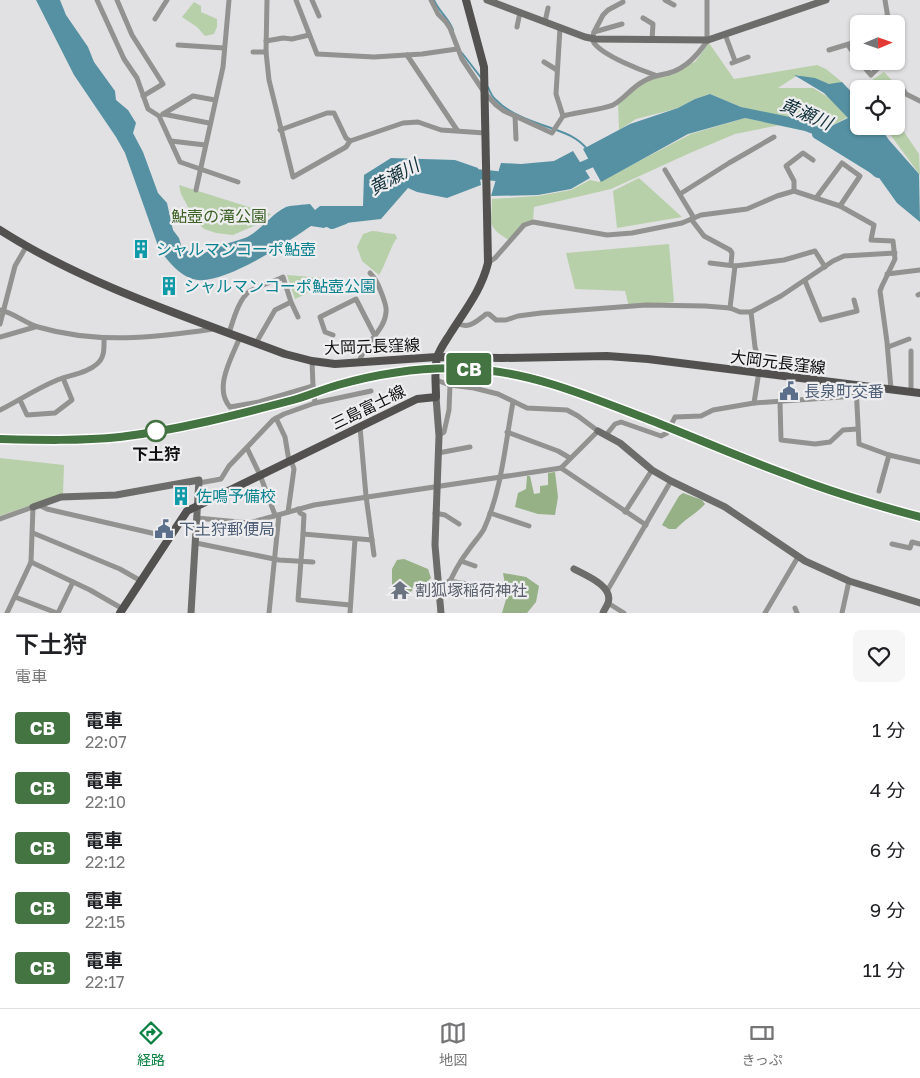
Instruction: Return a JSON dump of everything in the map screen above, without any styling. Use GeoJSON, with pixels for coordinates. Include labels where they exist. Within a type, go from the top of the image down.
{"type":"FeatureCollection","features":[{"type":"Feature","properties":{"kind":"main road"},"geometry":{"type":"LineString","coordinates":[[436,397],[437,357],[484,280],[488,263],[482,56],[466,0]]}},
{"type":"Feature","properties":{"kind":"main road","name":"大岡元長窪線"},"geometry":{"type":"LineString","coordinates":[[0,230],[26,247],[79,274],[229,333],[312,362],[336,364],[437,357],[607,356],[648,359],[920,393]]}},
{"type":"Feature","properties":{"kind":"main road","name":"三島富士線"},"geometry":{"type":"LineString","coordinates":[[122,611],[184,514],[198,505],[417,399],[436,397]]}},
{"type":"Feature","properties":{"kind":"street"},"geometry":{"type":"LineString","coordinates":[[97,0],[124,59],[137,78],[148,109],[161,115],[210,123]]}},
{"type":"Feature","properties":{"kind":"street"},"geometry":{"type":"LineString","coordinates":[[117,0],[132,35],[163,84],[143,96]]}},
{"type":"Feature","properties":{"kind":"street"},"geometry":{"type":"LineString","coordinates":[[155,19],[167,0]]}},
{"type":"Feature","properties":{"kind":"street"},"geometry":{"type":"LineString","coordinates":[[196,190],[223,67],[229,0]]}},
{"type":"Feature","properties":{"kind":"street"},"geometry":{"type":"LineString","coordinates":[[267,0],[266,52],[269,80],[293,177],[346,147],[350,141],[403,124],[418,122],[441,130],[485,134]]}},
{"type":"Feature","properties":{"kind":"street"},"geometry":{"type":"LineString","coordinates":[[296,0],[316,54],[374,57],[458,50]]}},
{"type":"Feature","properties":{"kind":"street"},"geometry":{"type":"LineString","coordinates":[[312,0],[319,16]]}},
{"type":"Feature","properties":{"kind":"street"},"geometry":{"type":"LineString","coordinates":[[431,0],[438,14],[450,28],[458,50],[496,106],[552,133],[563,116],[613,105],[632,88],[656,75],[670,73],[681,68],[696,57],[707,40],[707,0]]}},
{"type":"Feature","properties":{"kind":"street"},"geometry":{"type":"LineString","coordinates":[[487,0],[560,28],[593,35],[652,40],[707,40],[826,0]]}},
{"type":"Feature","properties":{"kind":"street"},"geometry":{"type":"LineString","coordinates":[[665,0],[674,5]]}},
{"type":"Feature","properties":{"kind":"street"},"geometry":{"type":"LineString","coordinates":[[886,0],[888,15]]}},
{"type":"Feature","properties":{"kind":"street"},"geometry":{"type":"LineString","coordinates":[[623,2],[603,15],[593,35],[594,43],[607,53],[636,69],[656,75]]}},
{"type":"Feature","properties":{"kind":"street"},"geometry":{"type":"LineString","coordinates":[[545,22],[548,8]]}},
{"type":"Feature","properties":{"kind":"street"},"geometry":{"type":"LineString","coordinates":[[516,27],[520,12]]}},
{"type":"Feature","properties":{"kind":"street"},"geometry":{"type":"LineString","coordinates":[[642,18],[653,24],[652,40]]}},
{"type":"Feature","properties":{"kind":"street"},"geometry":{"type":"LineString","coordinates":[[593,35],[622,24]]}},
{"type":"Feature","properties":{"kind":"street"},"geometry":{"type":"LineString","coordinates":[[560,28],[556,94],[563,116]]}},
{"type":"Feature","properties":{"kind":"street"},"geometry":{"type":"LineString","coordinates":[[725,34],[734,62],[748,57]]}},
{"type":"Feature","properties":{"kind":"street"},"geometry":{"type":"LineString","coordinates":[[266,41],[283,38],[292,40],[309,35]]}},
{"type":"Feature","properties":{"kind":"street"},"geometry":{"type":"LineString","coordinates":[[178,45],[224,48]]}},
{"type":"Feature","properties":{"kind":"street"},"geometry":{"type":"LineString","coordinates":[[829,50],[848,45],[850,48]]}},
{"type":"Feature","properties":{"kind":"street"},"geometry":{"type":"LineString","coordinates":[[253,52],[266,52]]}},
{"type":"Feature","properties":{"kind":"street"},"geometry":{"type":"LineString","coordinates":[[407,55],[457,130]]}},
{"type":"Feature","properties":{"kind":"street"},"geometry":{"type":"LineString","coordinates":[[544,62],[557,70]]}},
{"type":"Feature","properties":{"kind":"street"},"geometry":{"type":"LineString","coordinates":[[866,70],[871,75],[876,70]]}},
{"type":"Feature","properties":{"kind":"street"},"geometry":{"type":"LineString","coordinates":[[905,92],[920,101]]}},
{"type":"Feature","properties":{"kind":"street"},"geometry":{"type":"LineString","coordinates":[[161,115],[193,96],[215,100]]}},
{"type":"Feature","properties":{"kind":"street"},"geometry":{"type":"LineString","coordinates":[[280,130],[327,113],[334,113],[346,138],[350,141]]}},
{"type":"Feature","properties":{"kind":"street"},"geometry":{"type":"LineString","coordinates":[[161,115],[180,162],[238,182]]}},
{"type":"Feature","properties":{"kind":"street"},"geometry":{"type":"LineString","coordinates":[[515,116],[516,139]]}},
{"type":"Feature","properties":{"kind":"street"},"geometry":{"type":"LineString","coordinates":[[680,194],[729,162],[774,137]]}},
{"type":"Feature","properties":{"kind":"street"},"geometry":{"type":"LineString","coordinates":[[171,141],[205,145]]}},
{"type":"Feature","properties":{"kind":"street"},"geometry":{"type":"LineString","coordinates":[[794,191],[794,182],[786,166],[803,153],[813,160]]}},
{"type":"Feature","properties":{"kind":"street"},"geometry":{"type":"LineString","coordinates":[[816,198],[842,163],[860,176],[840,206]]}},
{"type":"Feature","properties":{"kind":"street"},"geometry":{"type":"LineString","coordinates":[[665,170],[704,236],[730,250],[732,253],[730,308]]}},
{"type":"Feature","properties":{"kind":"street"},"geometry":{"type":"LineString","coordinates":[[488,263],[528,223],[533,222],[607,235],[653,230],[682,223],[700,215],[747,209],[794,191],[840,206],[874,225],[871,240],[893,241],[895,259],[882,286],[880,296],[888,347],[891,389]]}},
{"type":"Feature","properties":{"kind":"street"},"geometry":{"type":"LineString","coordinates":[[0,324],[2,310],[15,266],[26,247]]}},
{"type":"Feature","properties":{"kind":"street"},"geometry":{"type":"LineString","coordinates":[[710,263],[733,265],[784,260],[815,251],[825,267]]}},
{"type":"Feature","properties":{"kind":"street"},"geometry":{"type":"LineString","coordinates":[[457,323],[462,326],[468,326],[486,314],[489,314],[496,320],[506,320],[518,316],[541,313],[646,306],[730,308],[740,312],[751,312],[781,296],[833,261],[844,256],[895,253]]}},
{"type":"Feature","properties":{"kind":"street"},"geometry":{"type":"LineString","coordinates":[[887,274],[920,270]]}},
{"type":"Feature","properties":{"kind":"street"},"geometry":{"type":"LineString","coordinates":[[359,363],[361,354],[375,336],[387,311],[377,279],[370,273]]}},
{"type":"Feature","properties":{"kind":"street"},"geometry":{"type":"LineString","coordinates":[[229,333],[235,314],[250,291],[284,277],[291,302],[298,317]]}},
{"type":"Feature","properties":{"kind":"street"},"geometry":{"type":"LineString","coordinates":[[805,281],[821,320],[857,310],[854,300]]}},
{"type":"Feature","properties":{"kind":"street"},"geometry":{"type":"LineString","coordinates":[[333,335],[325,332],[320,317],[356,299],[375,336]]}},
{"type":"Feature","properties":{"kind":"street"},"geometry":{"type":"LineString","coordinates":[[256,343],[275,310],[291,302]]}},
{"type":"Feature","properties":{"kind":"street"},"geometry":{"type":"LineString","coordinates":[[2,310],[36,326],[73,336],[104,338],[170,336],[216,328]]}},
{"type":"Feature","properties":{"kind":"street"},"geometry":{"type":"LineString","coordinates":[[751,312],[755,347],[760,365],[754,403]]}},
{"type":"Feature","properties":{"kind":"street"},"geometry":{"type":"LineString","coordinates":[[0,337],[36,326]]}},
{"type":"Feature","properties":{"kind":"street"},"geometry":{"type":"LineString","coordinates":[[240,337],[227,369],[224,382],[224,398],[230,407],[259,402],[313,386]]}},
{"type":"Feature","properties":{"kind":"street"},"geometry":{"type":"LineString","coordinates":[[0,410],[54,381],[96,365],[101,360],[104,351],[104,338]]}},
{"type":"Feature","properties":{"kind":"street"},"geometry":{"type":"LineString","coordinates":[[888,347],[910,338]]}},
{"type":"Feature","properties":{"kind":"street"},"geometry":{"type":"LineString","coordinates":[[911,351],[911,392]]}},
{"type":"Feature","properties":{"kind":"street"},"geometry":{"type":"LineString","coordinates":[[312,362],[315,403]]}},
{"type":"Feature","properties":{"kind":"street"},"geometry":{"type":"LineString","coordinates":[[20,400],[27,415],[55,413],[72,400],[64,378]]}},
{"type":"Feature","properties":{"kind":"street"},"geometry":{"type":"LineString","coordinates":[[436,380],[450,385],[498,394],[527,408],[567,410],[620,443],[652,470],[725,508],[798,557],[849,581],[920,603]]}},
{"type":"Feature","properties":{"kind":"street"},"geometry":{"type":"LineString","coordinates":[[439,435],[444,432],[447,422],[450,385]]}},
{"type":"Feature","properties":{"kind":"street"},"geometry":{"type":"LineString","coordinates":[[856,386],[859,444],[889,455],[920,462]]}},
{"type":"Feature","properties":{"kind":"street"},"geometry":{"type":"LineString","coordinates":[[606,435],[616,424],[621,422],[661,436],[667,433],[675,417],[701,416],[713,410],[754,403],[870,395],[870,387]]}},
{"type":"Feature","properties":{"kind":"street"},"geometry":{"type":"LineString","coordinates":[[199,483],[221,479],[228,466],[276,418],[315,403],[371,391]]}},
{"type":"Feature","properties":{"kind":"street"},"geometry":{"type":"LineString","coordinates":[[436,397],[439,435],[435,545],[441,613]]}},
{"type":"Feature","properties":{"kind":"street"},"geometry":{"type":"LineString","coordinates":[[439,594],[446,591],[461,561],[479,538],[490,513],[501,476],[513,402]]}},
{"type":"Feature","properties":{"kind":"street"},"geometry":{"type":"LineString","coordinates":[[780,402],[781,440],[815,444],[830,442],[843,430],[857,429]]}},
{"type":"Feature","properties":{"kind":"street"},"geometry":{"type":"LineString","coordinates":[[276,418],[285,437],[290,461],[294,468],[288,512]]}},
{"type":"Feature","properties":{"kind":"street"},"geometry":{"type":"LineString","coordinates":[[360,426],[366,496],[374,554]]}},
{"type":"Feature","properties":{"kind":"street"},"geometry":{"type":"LineString","coordinates":[[197,518],[249,523],[298,509],[366,496],[561,468],[598,430]]}},
{"type":"Feature","properties":{"kind":"street"},"geometry":{"type":"LineString","coordinates":[[507,432],[558,451],[570,458]]}},
{"type":"Feature","properties":{"kind":"street"},"geometry":{"type":"LineString","coordinates":[[438,453],[470,447]]}},
{"type":"Feature","properties":{"kind":"street"},"geometry":{"type":"LineString","coordinates":[[247,448],[277,515],[275,559],[269,613]]}},
{"type":"Feature","properties":{"kind":"street"},"geometry":{"type":"LineString","coordinates":[[878,491],[889,455]]}},
{"type":"Feature","properties":{"kind":"street"},"geometry":{"type":"LineString","coordinates":[[561,468],[646,526]]}},
{"type":"Feature","properties":{"kind":"street"},"geometry":{"type":"LineString","coordinates":[[625,512],[652,470]]}},
{"type":"Feature","properties":{"kind":"street"},"geometry":{"type":"LineString","coordinates":[[0,519],[61,497],[116,495],[199,480],[199,483]]}},
{"type":"Feature","properties":{"kind":"street"},"geometry":{"type":"LineString","coordinates":[[602,613],[608,603],[607,591],[671,481]]}},
{"type":"Feature","properties":{"kind":"street"},"geometry":{"type":"LineString","coordinates":[[190,613],[199,483]]}},
{"type":"Feature","properties":{"kind":"street"},"geometry":{"type":"LineString","coordinates":[[7,613],[30,562],[35,506]]}},
{"type":"Feature","properties":{"kind":"street"},"geometry":{"type":"LineString","coordinates":[[35,506],[169,537]]}},
{"type":"Feature","properties":{"kind":"street"},"geometry":{"type":"LineString","coordinates":[[298,509],[304,515],[298,600],[350,605]]}},
{"type":"Feature","properties":{"kind":"street"},"geometry":{"type":"LineString","coordinates":[[435,513],[445,515],[459,524]]}},
{"type":"Feature","properties":{"kind":"street"},"geometry":{"type":"LineString","coordinates":[[490,513],[529,526]]}},
{"type":"Feature","properties":{"kind":"street"},"geometry":{"type":"LineString","coordinates":[[33,533],[120,569],[141,581]]}},
{"type":"Feature","properties":{"kind":"street"},"geometry":{"type":"LineString","coordinates":[[303,534],[372,540]]}},
{"type":"Feature","properties":{"kind":"street"},"geometry":{"type":"LineString","coordinates":[[350,613],[355,539]]}},
{"type":"Feature","properties":{"kind":"street"},"geometry":{"type":"LineString","coordinates":[[892,544],[910,548],[912,542],[920,544]]}},
{"type":"Feature","properties":{"kind":"street"},"geometry":{"type":"LineString","coordinates":[[196,543],[275,559],[313,562]]}},
{"type":"Feature","properties":{"kind":"street"},"geometry":{"type":"LineString","coordinates":[[765,613],[798,557]]}},
{"type":"Feature","properties":{"kind":"street"},"geometry":{"type":"LineString","coordinates":[[461,561],[475,566]]}},
{"type":"Feature","properties":{"kind":"street"},"geometry":{"type":"LineString","coordinates":[[30,562],[73,582],[122,611]]}},
{"type":"Feature","properties":{"kind":"street"},"geometry":{"type":"LineString","coordinates":[[574,569],[600,584],[607,591]]}},
{"type":"Feature","properties":{"kind":"street"},"geometry":{"type":"LineString","coordinates":[[450,581],[474,585]]}},
{"type":"Feature","properties":{"kind":"street"},"geometry":{"type":"LineString","coordinates":[[842,613],[849,581]]}},
{"type":"Feature","properties":{"kind":"street"},"geometry":{"type":"LineString","coordinates":[[15,597],[58,613],[73,582]]}},
{"type":"Feature","properties":{"kind":"street"},"geometry":{"type":"LineString","coordinates":[[608,603],[624,613]]}},
{"type":"Feature","properties":{"kind":"green space"},"geometry":{"type":"Polygon","coordinates":[[[194,2],[201,6],[201,12],[217,19],[217,27],[214,34],[205,36],[197,27],[182,17],[194,2]]]}},
{"type":"Feature","properties":{"kind":"green space"},"geometry":{"type":"Polygon","coordinates":[[[709,43],[734,79],[817,65],[826,69],[842,82],[830,86],[798,75],[778,88],[813,88],[831,99],[848,117],[825,129],[741,107],[710,94],[695,99],[679,108],[636,119],[619,130],[618,102],[653,77],[695,62],[709,43]]]}},
{"type":"Feature","properties":{"kind":"green space"},"geometry":{"type":"Polygon","coordinates":[[[884,72],[892,80],[872,80],[884,72]]]}},
{"type":"Feature","properties":{"kind":"green space"},"geometry":{"type":"Polygon","coordinates":[[[745,118],[780,125],[735,134],[611,189],[534,207],[533,222],[524,225],[509,240],[497,231],[492,224],[492,199],[538,196],[571,190],[590,180],[599,182],[691,134],[745,118]]]}},
{"type":"Feature","properties":{"kind":"green space"},"geometry":{"type":"Polygon","coordinates":[[[905,133],[919,154],[920,175],[891,135],[905,135],[905,133]]]}},
{"type":"Feature","properties":{"kind":"green space"},"geometry":{"type":"Polygon","coordinates":[[[639,178],[682,217],[617,228],[613,191],[639,178]]]}},
{"type":"Feature","properties":{"kind":"green space","name":"鮎壺の滝公園"},"geometry":{"type":"Polygon","coordinates":[[[179,185],[271,214],[258,224],[233,235],[216,233],[204,229],[195,220],[181,194],[179,185]]]}},
{"type":"Feature","properties":{"kind":"green space"},"geometry":{"type":"Polygon","coordinates":[[[372,231],[395,234],[397,238],[379,275],[362,261],[357,247],[363,234],[372,231]]]}},
{"type":"Feature","properties":{"kind":"green space"},"geometry":{"type":"Polygon","coordinates":[[[669,244],[674,302],[629,307],[625,291],[575,289],[566,253],[669,244]]]}},
{"type":"Feature","properties":{"kind":"green space"},"geometry":{"type":"Polygon","coordinates":[[[287,275],[324,278],[325,285],[295,299],[287,275]]]}},
{"type":"Feature","properties":{"kind":"green space"},"geometry":{"type":"Polygon","coordinates":[[[0,458],[64,465],[63,494],[0,516],[0,458]]]}},
{"type":"Feature","properties":{"kind":"green space"},"geometry":{"type":"Polygon","coordinates":[[[555,472],[558,497],[555,515],[538,514],[515,507],[518,493],[526,489],[527,476],[530,476],[534,494],[540,493],[540,486],[548,485],[548,473],[555,472]]]}},
{"type":"Feature","properties":{"kind":"green space"},"geometry":{"type":"Polygon","coordinates":[[[683,493],[702,500],[705,504],[676,529],[669,529],[662,525],[679,496],[683,493]]]}},
{"type":"Feature","properties":{"kind":"green space"},"geometry":{"type":"Polygon","coordinates":[[[404,559],[428,569],[431,578],[420,589],[413,586],[412,591],[408,593],[396,593],[392,584],[392,569],[397,560],[404,559]]]}},
{"type":"Feature","properties":{"kind":"green space"},"geometry":{"type":"Polygon","coordinates":[[[503,573],[526,577],[539,586],[536,602],[527,613],[502,613],[507,596],[503,573]]]}},
{"type":"Feature","properties":{"kind":"water"},"geometry":{"type":"Polygon","coordinates":[[[36,0],[60,0],[66,15],[88,47],[94,62],[115,91],[116,100],[128,110],[136,123],[133,133],[143,152],[158,193],[167,203],[173,230],[179,238],[182,248],[195,255],[202,255],[217,247],[245,238],[286,207],[310,204],[315,210],[320,206],[363,206],[364,175],[391,158],[455,160],[478,168],[481,185],[447,198],[417,192],[408,188],[381,219],[337,224],[325,220],[319,214],[328,226],[324,228],[311,226],[252,263],[217,277],[202,280],[185,276],[171,264],[158,246],[125,153],[74,75],[36,0]]]}},
{"type":"Feature","properties":{"kind":"water"},"geometry":{"type":"Polygon","coordinates":[[[794,75],[815,78],[829,84],[842,82],[850,90],[850,135],[885,135],[919,174],[920,222],[897,203],[872,168],[828,140],[805,131],[745,118],[688,134],[601,182],[583,149],[630,124],[678,108],[710,94],[741,107],[790,117],[825,129],[848,118],[824,93],[794,75]]]}},
{"type":"Feature","properties":{"kind":"water"},"geometry":{"type":"Polygon","coordinates":[[[573,151],[590,178],[571,189],[538,195],[491,196],[501,163],[521,164],[554,161],[573,151]]]}},
{"type":"Feature","properties":{"kind":"waterway"},"geometry":{"type":"LineString","coordinates":[[434,0],[453,30]]}},
{"type":"Feature","properties":{"kind":"waterway"},"geometry":{"type":"LineString","coordinates":[[462,53],[482,79]]}},
{"type":"Feature","properties":{"kind":"waterway"},"geometry":{"type":"LineString","coordinates":[[488,87],[490,93],[501,105],[529,120],[570,136],[587,149]]}},
{"type":"Feature","properties":{"kind":"waterway","name":"黄瀬川"},"geometry":{"type":"LineString","coordinates":[[817,134],[878,173]]}},
{"type":"Feature","properties":{"kind":"waterway","name":"黄瀬川"},"geometry":{"type":"LineString","coordinates":[[572,171],[602,158]]}},
{"type":"Feature","properties":{"kind":"waterway","name":"黄瀬川"},"geometry":{"type":"LineString","coordinates":[[465,173],[496,176],[508,180]]}},
{"type":"Feature","properties":{"kind":"waterway","name":"黄瀬川"},"geometry":{"type":"LineString","coordinates":[[310,218],[315,215],[332,224],[345,219]]}},
{"type":"Feature","properties":{"kind":"railway"},"geometry":{"type":"LineString","coordinates":[[0,439],[92,439],[138,434],[295,400],[337,385],[381,375],[435,369],[495,371],[554,385],[669,427],[821,487],[920,517]]}},
{"type":"Feature","properties":{"kind":"train","name":"CB"},"geometry":{"type":"LineString","coordinates":[[0,439],[63,440],[119,437],[205,421],[295,400],[337,386],[381,375],[440,368],[471,369],[521,376],[554,385],[669,427],[786,475],[920,517]]}},
{"type":"Feature","properties":{"kind":"place","name":"シャルマンコーポ鮎壺"},"geometry":{"type":"Point","coordinates":[141,249]}},
{"type":"Feature","properties":{"kind":"place","name":"シャルマンコーポ鮎壺公園"},"geometry":{"type":"Point","coordinates":[169,286]}},
{"type":"Feature","properties":{"kind":"place","name":"長泉町交番"},"geometry":{"type":"Point","coordinates":[789,391]}},
{"type":"Feature","properties":{"kind":"place","name":"下土狩"},"geometry":{"type":"Point","coordinates":[156,431]}},
{"type":"Feature","properties":{"kind":"place","name":"佐鳴予備校"},"geometry":{"type":"Point","coordinates":[181,496]}},
{"type":"Feature","properties":{"kind":"place","name":"下土狩郵便局"},"geometry":{"type":"Point","coordinates":[164,529]}},
{"type":"Feature","properties":{"kind":"place","name":"割狐塚稲荷神社"},"geometry":{"type":"Point","coordinates":[400,590]}}]}
